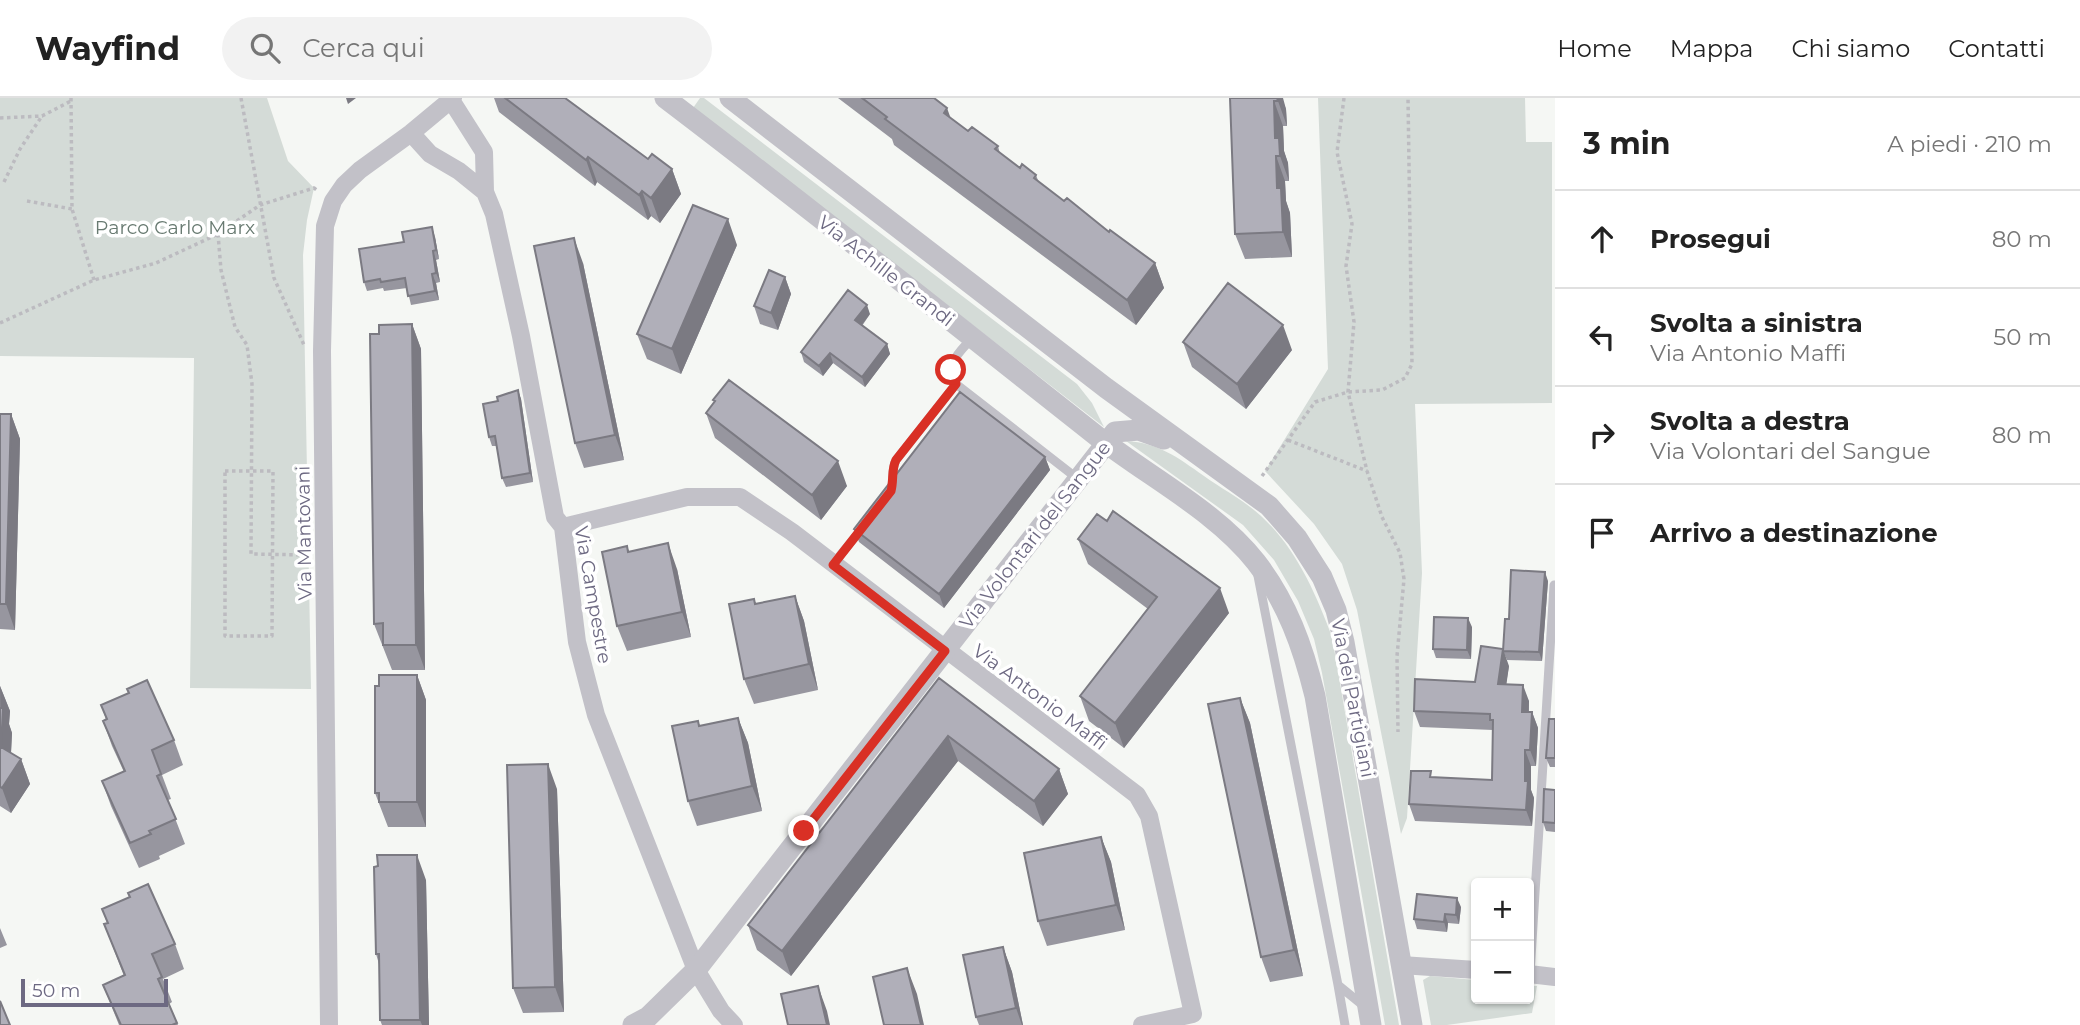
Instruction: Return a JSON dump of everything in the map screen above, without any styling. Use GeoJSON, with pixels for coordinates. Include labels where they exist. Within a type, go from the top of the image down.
{"type":"FeatureCollection","features":[{"type":"Feature","properties":{"kind":"street"},"geometry":{"type":"LineString","coordinates":[[730,98],[1105,388]]}},
{"type":"Feature","properties":{"kind":"street","name":"Via Mantovani"},"geometry":{"type":"LineString","coordinates":[[330,1025],[322,351],[325,226],[333,201],[360,170],[452,99]]}},
{"type":"Feature","properties":{"kind":"street","name":"Via Campestre"},"geometry":{"type":"LineString","coordinates":[[452,99],[484,152],[485,192],[494,214],[521,336],[555,517],[563,527],[576,642],[596,715],[696,970],[721,1011],[734,1025]]}},
{"type":"Feature","properties":{"kind":"street","name":"Via Achille Grandi"},"geometry":{"type":"LineString","coordinates":[[676,101],[972,338],[1110,438]]}},
{"type":"Feature","properties":{"kind":"street"},"geometry":{"type":"LineString","coordinates":[[411,133],[430,154],[459,171],[485,192]]}},
{"type":"Feature","properties":{"kind":"street","name":"Via Volontari del Sangue"},"geometry":{"type":"LineString","coordinates":[[1105,388],[1110,438]]}},
{"type":"Feature","properties":{"kind":"street","name":"Via dei Partigiani"},"geometry":{"type":"LineString","coordinates":[[1105,388],[1269,506],[1297,538],[1322,577],[1336,610],[1346,655],[1412,1025]]}},
{"type":"Feature","properties":{"kind":"street","name":"Via Volontari del Sangue"},"geometry":{"type":"LineString","coordinates":[[633,1025],[648,1017],[696,970],[1110,438],[1139,430],[1184,445]]}},
{"type":"Feature","properties":{"kind":"street","name":"Via dei Partigiani"},"geometry":{"type":"LineString","coordinates":[[1110,438],[1234,539],[1255,561],[1278,593],[1293,623],[1305,654],[1315,696],[1369,1017]]}},
{"type":"Feature","properties":{"kind":"street","name":"Via Antonio Maffi"},"geometry":{"type":"LineString","coordinates":[[563,527],[687,497],[740,497],[792,532],[1137,796],[1149,816],[1193,1014],[1142,1025]]}},
{"type":"Feature","properties":{"kind":"street"},"geometry":{"type":"LineString","coordinates":[[1401,965],[1471,970]]}},
{"type":"Feature","properties":{"kind":"street"},"geometry":{"type":"LineString","coordinates":[[1534,975],[1555,977]]}},
{"type":"Feature","properties":{"kind":"lane"},"geometry":{"type":"LineString","coordinates":[[972,338],[954,359],[951,370],[956,384],[1078,479]]}},
{"type":"Feature","properties":{"kind":"lane"},"geometry":{"type":"LineString","coordinates":[[883,501],[891,491],[892,468],[896,460],[956,384]]}},
{"type":"Feature","properties":{"kind":"lane"},"geometry":{"type":"LineString","coordinates":[[833,565],[866,522]]}},
{"type":"Feature","properties":{"kind":"lane"},"geometry":{"type":"LineString","coordinates":[[1255,561],[1345,1025]]}},
{"type":"Feature","properties":{"kind":"lane"},"geometry":{"type":"LineString","coordinates":[[1531,941],[1554,585]]}},
{"type":"Feature","properties":{"kind":"lane"},"geometry":{"type":"LineString","coordinates":[[1338,985],[1369,1017]]}},
{"type":"Feature","properties":{"kind":"path"},"geometry":{"type":"LineString","coordinates":[[240,98],[274,278],[306,351],[322,351]]}},
{"type":"Feature","properties":{"kind":"path"},"geometry":{"type":"LineString","coordinates":[[1344,98],[1337,152],[1352,223],[1346,266],[1354,322],[1348,392],[1367,471],[1382,517],[1400,554],[1405,579],[1397,656],[1398,732]]}},
{"type":"Feature","properties":{"kind":"path"},"geometry":{"type":"LineString","coordinates":[[1250,492],[1315,402],[1348,392],[1382,390],[1405,378],[1412,364],[1408,98]]}},
{"type":"Feature","properties":{"kind":"path"},"geometry":{"type":"LineString","coordinates":[[4,182],[20,149],[42,116],[71,99],[72,209],[94,280]]}},
{"type":"Feature","properties":{"kind":"path"},"geometry":{"type":"LineString","coordinates":[[0,118],[42,116]]}},
{"type":"Feature","properties":{"kind":"path"},"geometry":{"type":"LineString","coordinates":[[0,323],[94,280],[156,263],[218,234],[260,205],[314,188],[333,201]]}},
{"type":"Feature","properties":{"kind":"path"},"geometry":{"type":"LineString","coordinates":[[27,201],[72,209]]}},
{"type":"Feature","properties":{"kind":"path"},"geometry":{"type":"LineString","coordinates":[[218,234],[221,270],[235,327],[247,345],[252,384],[251,554],[326,555]]}},
{"type":"Feature","properties":{"kind":"path"},"geometry":{"type":"LineString","coordinates":[[1288,440],[1367,471]]}},
{"type":"Feature","properties":{"kind":"path"},"geometry":{"type":"LineString","coordinates":[[225,471],[273,471],[272,555],[272,636],[225,636],[225,471]]}},
{"type":"Feature","properties":{"kind":"green space","name":"Parco Carlo Marx"},"geometry":{"type":"Polygon","coordinates":[[[0,98],[267,98],[288,161],[314,188],[303,255],[311,689],[190,688],[194,358],[0,356],[0,98]]]}},
{"type":"Feature","properties":{"kind":"green space"},"geometry":{"type":"Polygon","coordinates":[[[700,98],[704,98],[1077,384],[1092,403],[1104,427],[693,108],[700,98]]]}},
{"type":"Feature","properties":{"kind":"green space"},"geometry":{"type":"Polygon","coordinates":[[[1318,98],[1525,98],[1526,142],[1552,142],[1552,403],[1415,404],[1422,573],[1407,818],[1401,834],[1357,610],[1342,564],[1314,524],[1265,471],[1328,369],[1318,98]]]}},
{"type":"Feature","properties":{"kind":"green space"},"geometry":{"type":"Polygon","coordinates":[[[1126,441],[1138,442],[1167,452],[1255,511],[1285,542],[1312,588],[1332,637],[1399,1025],[1385,1025],[1322,673],[1314,639],[1298,601],[1274,560],[1243,525],[1126,441]]]}},
{"type":"Feature","properties":{"kind":"green space"},"geometry":{"type":"Polygon","coordinates":[[[1430,976],[1471,980],[1471,1004],[1534,1004],[1532,1013],[1431,1025],[1423,980],[1430,976]]]}},
{"type":"Feature","properties":{"kind":"building"},"geometry":{"type":"Polygon","coordinates":[[[505,98],[565,98],[648,159],[652,154],[672,169],[651,198],[642,191],[639,195],[588,157],[586,160],[505,98]]]}},
{"type":"Feature","properties":{"kind":"building"},"geometry":{"type":"Polygon","coordinates":[[[862,98],[934,98],[947,108],[944,113],[968,131],[972,127],[998,146],[995,149],[1020,168],[1022,164],[1036,175],[1034,178],[1064,201],[1067,198],[1109,232],[1110,230],[1155,263],[1127,300],[885,119],[887,117],[862,98]]]}},
{"type":"Feature","properties":{"kind":"building"},"geometry":{"type":"Polygon","coordinates":[[[1230,98],[1277,98],[1278,101],[1274,101],[1275,138],[1279,138],[1280,156],[1276,156],[1277,188],[1281,188],[1283,232],[1235,234],[1230,98]]]}},
{"type":"Feature","properties":{"kind":"building"},"geometry":{"type":"Polygon","coordinates":[[[693,205],[728,219],[672,349],[637,334],[693,205]]]}},
{"type":"Feature","properties":{"kind":"building"},"geometry":{"type":"Polygon","coordinates":[[[432,227],[436,250],[433,251],[436,273],[432,274],[435,291],[408,296],[405,278],[364,282],[359,249],[404,242],[402,232],[432,227]]]}},
{"type":"Feature","properties":{"kind":"building"},"geometry":{"type":"Polygon","coordinates":[[[574,238],[615,435],[575,443],[534,246],[574,238]]]}},
{"type":"Feature","properties":{"kind":"building"},"geometry":{"type":"Polygon","coordinates":[[[769,270],[785,277],[771,313],[754,306],[769,270]]]}},
{"type":"Feature","properties":{"kind":"building"},"geometry":{"type":"Polygon","coordinates":[[[1228,283],[1283,325],[1237,384],[1183,342],[1228,283]]]}},
{"type":"Feature","properties":{"kind":"building"},"geometry":{"type":"Polygon","coordinates":[[[848,290],[867,305],[855,320],[887,344],[862,377],[830,353],[819,366],[801,352],[848,290]]]}},
{"type":"Feature","properties":{"kind":"building"},"geometry":{"type":"Polygon","coordinates":[[[412,324],[416,645],[383,645],[383,623],[374,624],[370,334],[379,334],[379,325],[412,324]]]}},
{"type":"Feature","properties":{"kind":"building"},"geometry":{"type":"Polygon","coordinates":[[[729,380],[838,461],[812,495],[706,413],[729,380]]]}},
{"type":"Feature","properties":{"kind":"building"},"geometry":{"type":"Polygon","coordinates":[[[518,390],[530,473],[502,478],[495,436],[489,437],[483,404],[498,401],[497,397],[518,390]]]}},
{"type":"Feature","properties":{"kind":"building"},"geometry":{"type":"Polygon","coordinates":[[[960,392],[1045,457],[939,594],[854,529],[960,392]]]}},
{"type":"Feature","properties":{"kind":"building"},"geometry":{"type":"Polygon","coordinates":[[[0,414],[11,414],[6,604],[0,604],[0,414]]]}},
{"type":"Feature","properties":{"kind":"building"},"geometry":{"type":"Polygon","coordinates":[[[1113,511],[1220,588],[1115,723],[1080,696],[1157,597],[1078,539],[1097,514],[1107,521],[1113,511]]]}},
{"type":"Feature","properties":{"kind":"building"},"geometry":{"type":"Polygon","coordinates":[[[668,543],[682,612],[617,626],[602,552],[627,546],[628,552],[668,543]]]}},
{"type":"Feature","properties":{"kind":"building"},"geometry":{"type":"Polygon","coordinates":[[[1511,570],[1545,572],[1539,652],[1503,651],[1505,619],[1509,619],[1511,570]]]}},
{"type":"Feature","properties":{"kind":"building"},"geometry":{"type":"Polygon","coordinates":[[[795,596],[809,664],[744,679],[729,604],[754,599],[755,604],[795,596]]]}},
{"type":"Feature","properties":{"kind":"building"},"geometry":{"type":"Polygon","coordinates":[[[1434,617],[1468,618],[1467,650],[1433,649],[1434,617]]]}},
{"type":"Feature","properties":{"kind":"building"},"geometry":{"type":"Polygon","coordinates":[[[1481,646],[1503,649],[1498,684],[1523,685],[1522,712],[1532,712],[1530,750],[1525,750],[1525,781],[1528,781],[1526,810],[1409,804],[1411,771],[1431,771],[1430,777],[1492,780],[1493,720],[1490,720],[1490,714],[1414,711],[1415,679],[1475,682],[1481,646]]]}},
{"type":"Feature","properties":{"kind":"building"},"geometry":{"type":"Polygon","coordinates":[[[379,675],[417,675],[417,802],[379,802],[379,793],[375,793],[375,686],[379,686],[379,675]]]}},
{"type":"Feature","properties":{"kind":"building"},"geometry":{"type":"Polygon","coordinates":[[[939,678],[1059,769],[1034,801],[948,736],[782,951],[748,925],[939,678]]]}},
{"type":"Feature","properties":{"kind":"building"},"geometry":{"type":"Polygon","coordinates":[[[147,680],[174,740],[152,750],[161,774],[157,776],[176,819],[130,843],[102,781],[125,771],[103,721],[107,719],[101,705],[129,693],[127,689],[147,680]]]}},
{"type":"Feature","properties":{"kind":"building"},"geometry":{"type":"Polygon","coordinates":[[[1240,698],[1294,950],[1261,957],[1208,704],[1240,698]]]}},
{"type":"Feature","properties":{"kind":"building"},"geometry":{"type":"Polygon","coordinates":[[[0,708],[3,708],[1,747],[21,759],[2,788],[0,787],[0,708]]]}},
{"type":"Feature","properties":{"kind":"building"},"geometry":{"type":"Polygon","coordinates":[[[738,718],[752,786],[688,801],[672,726],[698,721],[699,726],[738,718]]]}},
{"type":"Feature","properties":{"kind":"building"},"geometry":{"type":"Polygon","coordinates":[[[1549,719],[1555,719],[1555,758],[1546,758],[1549,719]]]}},
{"type":"Feature","properties":{"kind":"building"},"geometry":{"type":"Polygon","coordinates":[[[548,764],[555,987],[513,988],[507,765],[548,764]]]}},
{"type":"Feature","properties":{"kind":"building"},"geometry":{"type":"Polygon","coordinates":[[[1544,789],[1555,790],[1555,823],[1543,822],[1544,789]]]}},
{"type":"Feature","properties":{"kind":"building"},"geometry":{"type":"Polygon","coordinates":[[[1101,837],[1116,905],[1038,921],[1024,853],[1101,837]]]}},
{"type":"Feature","properties":{"kind":"building"},"geometry":{"type":"Polygon","coordinates":[[[377,855],[417,855],[420,1020],[380,1020],[374,867],[378,866],[377,855]]]}},
{"type":"Feature","properties":{"kind":"building"},"geometry":{"type":"Polygon","coordinates":[[[148,884],[175,944],[152,954],[162,977],[158,979],[177,1023],[121,1025],[103,985],[125,975],[104,924],[108,923],[102,909],[130,897],[128,893],[148,884]]]}},
{"type":"Feature","properties":{"kind":"building"},"geometry":{"type":"Polygon","coordinates":[[[1417,894],[1457,898],[1456,915],[1445,914],[1444,922],[1414,919],[1417,894]]]}},
{"type":"Feature","properties":{"kind":"building"},"geometry":{"type":"Polygon","coordinates":[[[1003,947],[1016,1008],[976,1017],[963,955],[1003,947]]]}},
{"type":"Feature","properties":{"kind":"building"},"geometry":{"type":"Polygon","coordinates":[[[907,968],[921,1025],[884,1025],[873,977],[907,968]]]}},
{"type":"Feature","properties":{"kind":"building"},"geometry":{"type":"Polygon","coordinates":[[[818,986],[827,1025],[788,1025],[781,994],[818,986]]]}},
{"type":"Feature","properties":{"kind":"building"},"geometry":{"type":"Polygon","coordinates":[[[0,1001],[10,1025],[0,1025],[0,1001]]]}},
{"type":"Feature","properties":{"kind":"route"},"geometry":{"type":"LineString","coordinates":[[804,831],[945,651],[833,565],[891,491],[892,468],[896,460],[956,384],[951,370]]}}]}
